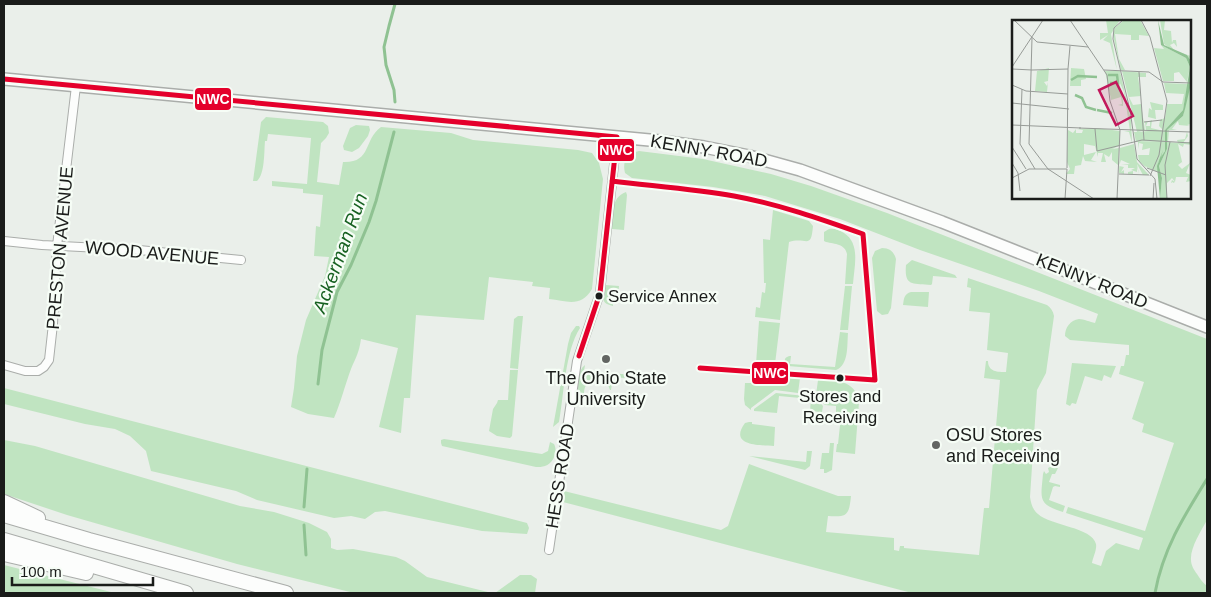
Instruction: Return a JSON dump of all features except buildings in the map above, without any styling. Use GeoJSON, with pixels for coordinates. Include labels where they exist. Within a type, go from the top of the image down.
{"type":"FeatureCollection","features":[{"type":"Feature","properties":{"kind":"highway"},"geometry":{"type":"LineString","coordinates":[[4,502],[89,540]]}},
{"type":"Feature","properties":{"kind":"highway"},"geometry":{"type":"LineString","coordinates":[[4,515],[286,593]]}},
{"type":"Feature","properties":{"kind":"highway"},"geometry":{"type":"LineString","coordinates":[[4,540],[186,593]]}},
{"type":"Feature","properties":{"kind":"highway"},"geometry":{"type":"LineString","coordinates":[[4,554],[174,593]]}},
{"type":"Feature","properties":{"kind":"main road","name":"KENNY ROAD"},"geometry":{"type":"LineString","coordinates":[[4,79],[660,141],[749,156],[800,170],[942,222],[1207,328]]}},
{"type":"Feature","properties":{"kind":"street","name":"PRESTON AVENUE"},"geometry":{"type":"LineString","coordinates":[[4,365],[25,371],[38,371],[49,360],[57,246],[76,86]]}},
{"type":"Feature","properties":{"kind":"street","name":"HESS ROAD"},"geometry":{"type":"LineString","coordinates":[[549,550],[577,360],[600,293],[617,137]]}},
{"type":"Feature","properties":{"kind":"street","name":"WOOD AVENUE"},"geometry":{"type":"LineString","coordinates":[[4,241],[139,250],[241,260]]}},
{"type":"Feature","properties":{"kind":"green space"},"geometry":{"type":"Polygon","coordinates":[[[266,117],[323,122],[328,126],[329,133],[321,143],[317,182],[339,185],[343,162],[359,159],[375,132],[381,127],[451,133],[473,140],[592,153],[599,163],[603,179],[592,289],[583,299],[568,302],[549,299],[550,288],[532,286],[533,282],[489,277],[484,320],[416,315],[410,398],[404,398],[401,433],[379,427],[398,348],[361,339],[334,418],[308,414],[291,407],[297,356],[306,320],[325,276],[329,257],[314,256],[316,226],[320,227],[323,195],[303,193],[303,189],[272,186],[272,181],[307,184],[311,138],[268,134],[267,141],[265,141],[264,162],[260,178],[257,181],[253,181],[261,122],[266,117]]]}},
{"type":"Feature","properties":{"kind":"green space"},"geometry":{"type":"Polygon","coordinates":[[[356,125],[369,126],[368,136],[359,148],[352,152],[344,150],[343,146],[350,128],[356,125]]]}},
{"type":"Feature","properties":{"kind":"green space"},"geometry":{"type":"Polygon","coordinates":[[[639,151],[703,159],[771,174],[811,186],[887,213],[1207,339],[1207,520],[1194,545],[1191,560],[1195,571],[1207,586],[1207,593],[912,593],[563,502],[564,491],[721,530],[728,526],[749,464],[838,496],[851,496],[846,514],[828,516],[826,532],[894,538],[894,550],[899,551],[900,546],[904,546],[904,548],[979,555],[984,508],[989,508],[1000,380],[984,378],[986,361],[988,361],[988,365],[992,369],[1006,372],[1008,353],[987,350],[990,313],[969,311],[971,288],[967,287],[968,278],[1051,308],[1054,316],[1046,373],[1037,390],[1030,497],[1035,511],[1044,518],[1079,530],[1093,538],[1096,546],[1092,563],[1101,566],[1106,551],[1116,543],[1139,550],[1143,538],[1066,513],[1068,507],[1145,531],[1174,443],[1142,432],[1144,424],[1132,419],[1144,382],[1119,374],[1121,366],[1124,366],[1126,355],[1129,355],[1129,345],[1070,340],[1065,336],[1067,327],[1073,321],[1081,319],[1095,323],[1098,314],[840,219],[765,196],[713,187],[632,178],[625,173],[624,165],[626,159],[631,154],[639,151]]]}},
{"type":"Feature","properties":{"kind":"green space"},"geometry":{"type":"Polygon","coordinates":[[[626,192],[624,230],[612,229],[613,208],[617,198],[626,192]]]}},
{"type":"Feature","properties":{"kind":"green space"},"geometry":{"type":"Polygon","coordinates":[[[773,210],[809,221],[813,226],[809,240],[789,242],[780,320],[755,317],[756,307],[760,308],[762,292],[765,293],[763,239],[770,240],[773,210]]]}},
{"type":"Feature","properties":{"kind":"green space"},"geometry":{"type":"Polygon","coordinates":[[[829,229],[844,233],[853,243],[855,263],[853,284],[845,284],[847,254],[844,248],[824,241],[824,232],[829,229]]]}},
{"type":"Feature","properties":{"kind":"green space"},"geometry":{"type":"Polygon","coordinates":[[[882,248],[891,251],[896,259],[891,308],[888,314],[882,315],[877,311],[872,258],[875,251],[882,248]]]}},
{"type":"Feature","properties":{"kind":"green space"},"geometry":{"type":"Polygon","coordinates":[[[912,260],[955,275],[957,278],[933,276],[931,285],[915,284],[908,280],[906,272],[906,265],[912,260]]]}},
{"type":"Feature","properties":{"kind":"green space"},"geometry":{"type":"Polygon","coordinates":[[[606,285],[619,286],[617,298],[613,306],[606,303],[603,298],[606,285]]]}},
{"type":"Feature","properties":{"kind":"green space"},"geometry":{"type":"Polygon","coordinates":[[[845,286],[852,286],[848,330],[840,330],[845,286]]]}},
{"type":"Feature","properties":{"kind":"green space"},"geometry":{"type":"Polygon","coordinates":[[[911,292],[929,292],[928,307],[903,305],[904,298],[911,292]]]}},
{"type":"Feature","properties":{"kind":"green space"},"geometry":{"type":"Polygon","coordinates":[[[518,316],[523,316],[518,369],[510,368],[514,319],[518,316]]]}},
{"type":"Feature","properties":{"kind":"green space"},"geometry":{"type":"Polygon","coordinates":[[[759,321],[780,323],[775,364],[756,364],[759,321]]]}},
{"type":"Feature","properties":{"kind":"green space"},"geometry":{"type":"Polygon","coordinates":[[[576,326],[580,328],[568,361],[559,422],[553,427],[568,344],[571,333],[576,326]]]}},
{"type":"Feature","properties":{"kind":"green space"},"geometry":{"type":"Polygon","coordinates":[[[840,332],[848,333],[847,349],[843,364],[836,370],[788,366],[785,362],[788,356],[791,356],[790,364],[835,367],[840,332]]]}},
{"type":"Feature","properties":{"kind":"green space"},"geometry":{"type":"Polygon","coordinates":[[[1072,363],[1116,366],[1111,378],[1104,375],[1102,381],[1085,376],[1076,404],[1072,403],[1070,406],[1066,404],[1072,363]]]}},
{"type":"Feature","properties":{"kind":"green space"},"geometry":{"type":"Polygon","coordinates":[[[585,365],[584,371],[660,377],[660,381],[613,377],[610,390],[604,381],[595,379],[590,380],[587,384],[584,395],[576,394],[579,374],[585,365]]]}},
{"type":"Feature","properties":{"kind":"green space"},"geometry":{"type":"Polygon","coordinates":[[[510,370],[518,370],[512,436],[510,438],[497,436],[489,431],[493,409],[498,400],[508,400],[510,370]]]}},
{"type":"Feature","properties":{"kind":"green space"},"geometry":{"type":"Polygon","coordinates":[[[752,374],[800,378],[798,393],[775,390],[751,408],[751,410],[745,405],[744,399],[745,383],[751,383],[752,374]]]}},
{"type":"Feature","properties":{"kind":"green space"},"geometry":{"type":"Polygon","coordinates":[[[818,380],[844,383],[849,385],[857,394],[859,402],[855,454],[836,452],[841,416],[836,415],[836,406],[825,405],[816,395],[818,380]]]}},
{"type":"Feature","properties":{"kind":"green space"},"geometry":{"type":"Polygon","coordinates":[[[4,388],[527,523],[529,528],[527,534],[482,531],[385,511],[375,512],[365,519],[351,516],[334,518],[257,500],[236,491],[151,471],[146,451],[130,436],[115,429],[85,424],[4,404],[4,388]]]}},
{"type":"Feature","properties":{"kind":"green space"},"geometry":{"type":"Polygon","coordinates":[[[776,393],[815,397],[823,406],[822,412],[810,411],[811,399],[779,396],[777,413],[754,411],[754,409],[776,393]]]}},
{"type":"Feature","properties":{"kind":"green space"},"geometry":{"type":"Polygon","coordinates":[[[749,422],[775,427],[774,446],[748,443],[743,440],[740,436],[741,431],[745,423],[749,422]]]}},
{"type":"Feature","properties":{"kind":"green space"},"geometry":{"type":"Polygon","coordinates":[[[4,440],[35,446],[240,506],[274,512],[309,523],[327,532],[331,539],[331,548],[337,550],[353,549],[396,557],[405,561],[427,577],[492,593],[354,593],[237,564],[67,515],[4,494],[4,440]]]}},
{"type":"Feature","properties":{"kind":"green space"},"geometry":{"type":"Polygon","coordinates":[[[441,440],[542,454],[548,451],[550,442],[554,444],[555,453],[553,460],[548,464],[543,467],[536,467],[442,446],[441,440]]]}},
{"type":"Feature","properties":{"kind":"green space"},"geometry":{"type":"Polygon","coordinates":[[[830,443],[834,443],[832,470],[824,473],[824,469],[820,469],[822,453],[829,453],[830,443]]]}},
{"type":"Feature","properties":{"kind":"green space"},"geometry":{"type":"Polygon","coordinates":[[[807,451],[812,451],[810,466],[805,470],[749,456],[806,462],[807,451]]]}},
{"type":"Feature","properties":{"kind":"green space"},"geometry":{"type":"Polygon","coordinates":[[[1048,468],[1058,468],[1055,474],[1052,474],[1049,482],[1060,485],[1060,487],[1053,487],[1049,500],[1065,506],[1063,512],[1049,506],[1042,499],[1043,474],[1044,471],[1046,474],[1049,472],[1048,468]]]}},
{"type":"Feature","properties":{"kind":"green space"},"geometry":{"type":"Polygon","coordinates":[[[4,565],[115,593],[4,593],[4,565]]]}},
{"type":"Feature","properties":{"kind":"green space"},"geometry":{"type":"Polygon","coordinates":[[[520,575],[531,575],[537,579],[535,593],[495,593],[520,575]]]}},
{"type":"Feature","properties":{"kind":"waterway","name":"Ackerman Run"},"geometry":{"type":"LineString","coordinates":[[395,4],[384,47],[386,65],[394,90],[395,102]]}},
{"type":"Feature","properties":{"kind":"waterway","name":"Ackerman Run"},"geometry":{"type":"LineString","coordinates":[[318,384],[322,350],[337,292],[351,265],[369,222],[394,132]]}},
{"type":"Feature","properties":{"kind":"waterway","name":"Ackerman Run"},"geometry":{"type":"LineString","coordinates":[[304,507],[307,469]]}},
{"type":"Feature","properties":{"kind":"waterway"},"geometry":{"type":"LineString","coordinates":[[1155,593],[1163,562],[1175,533],[1207,479]]}},
{"type":"Feature","properties":{"kind":"waterway","name":"Ackerman Run"},"geometry":{"type":"LineString","coordinates":[[304,525],[306,555]]}},
{"type":"Feature","properties":{"kind":"transit line","name":"NWC"},"geometry":{"type":"LineString","coordinates":[[4,79],[617,137],[600,293],[579,356]]}},
{"type":"Feature","properties":{"kind":"transit line","name":"NWC"},"geometry":{"type":"LineString","coordinates":[[612,181],[704,191],[750,199],[799,212],[863,234],[875,380],[700,368]]}},
{"type":"Feature","properties":{"kind":"place","name":"Service Annex"},"geometry":{"type":"Point","coordinates":[599,296]}},
{"type":"Feature","properties":{"kind":"place","name":"The Ohio State University"},"geometry":{"type":"Point","coordinates":[606,359]}},
{"type":"Feature","properties":{"kind":"place","name":"Stores and Receiving"},"geometry":{"type":"Point","coordinates":[840,378]}},
{"type":"Feature","properties":{"kind":"place","name":"OSU Stores and Receiving"},"geometry":{"type":"Point","coordinates":[936,445]}}]}
